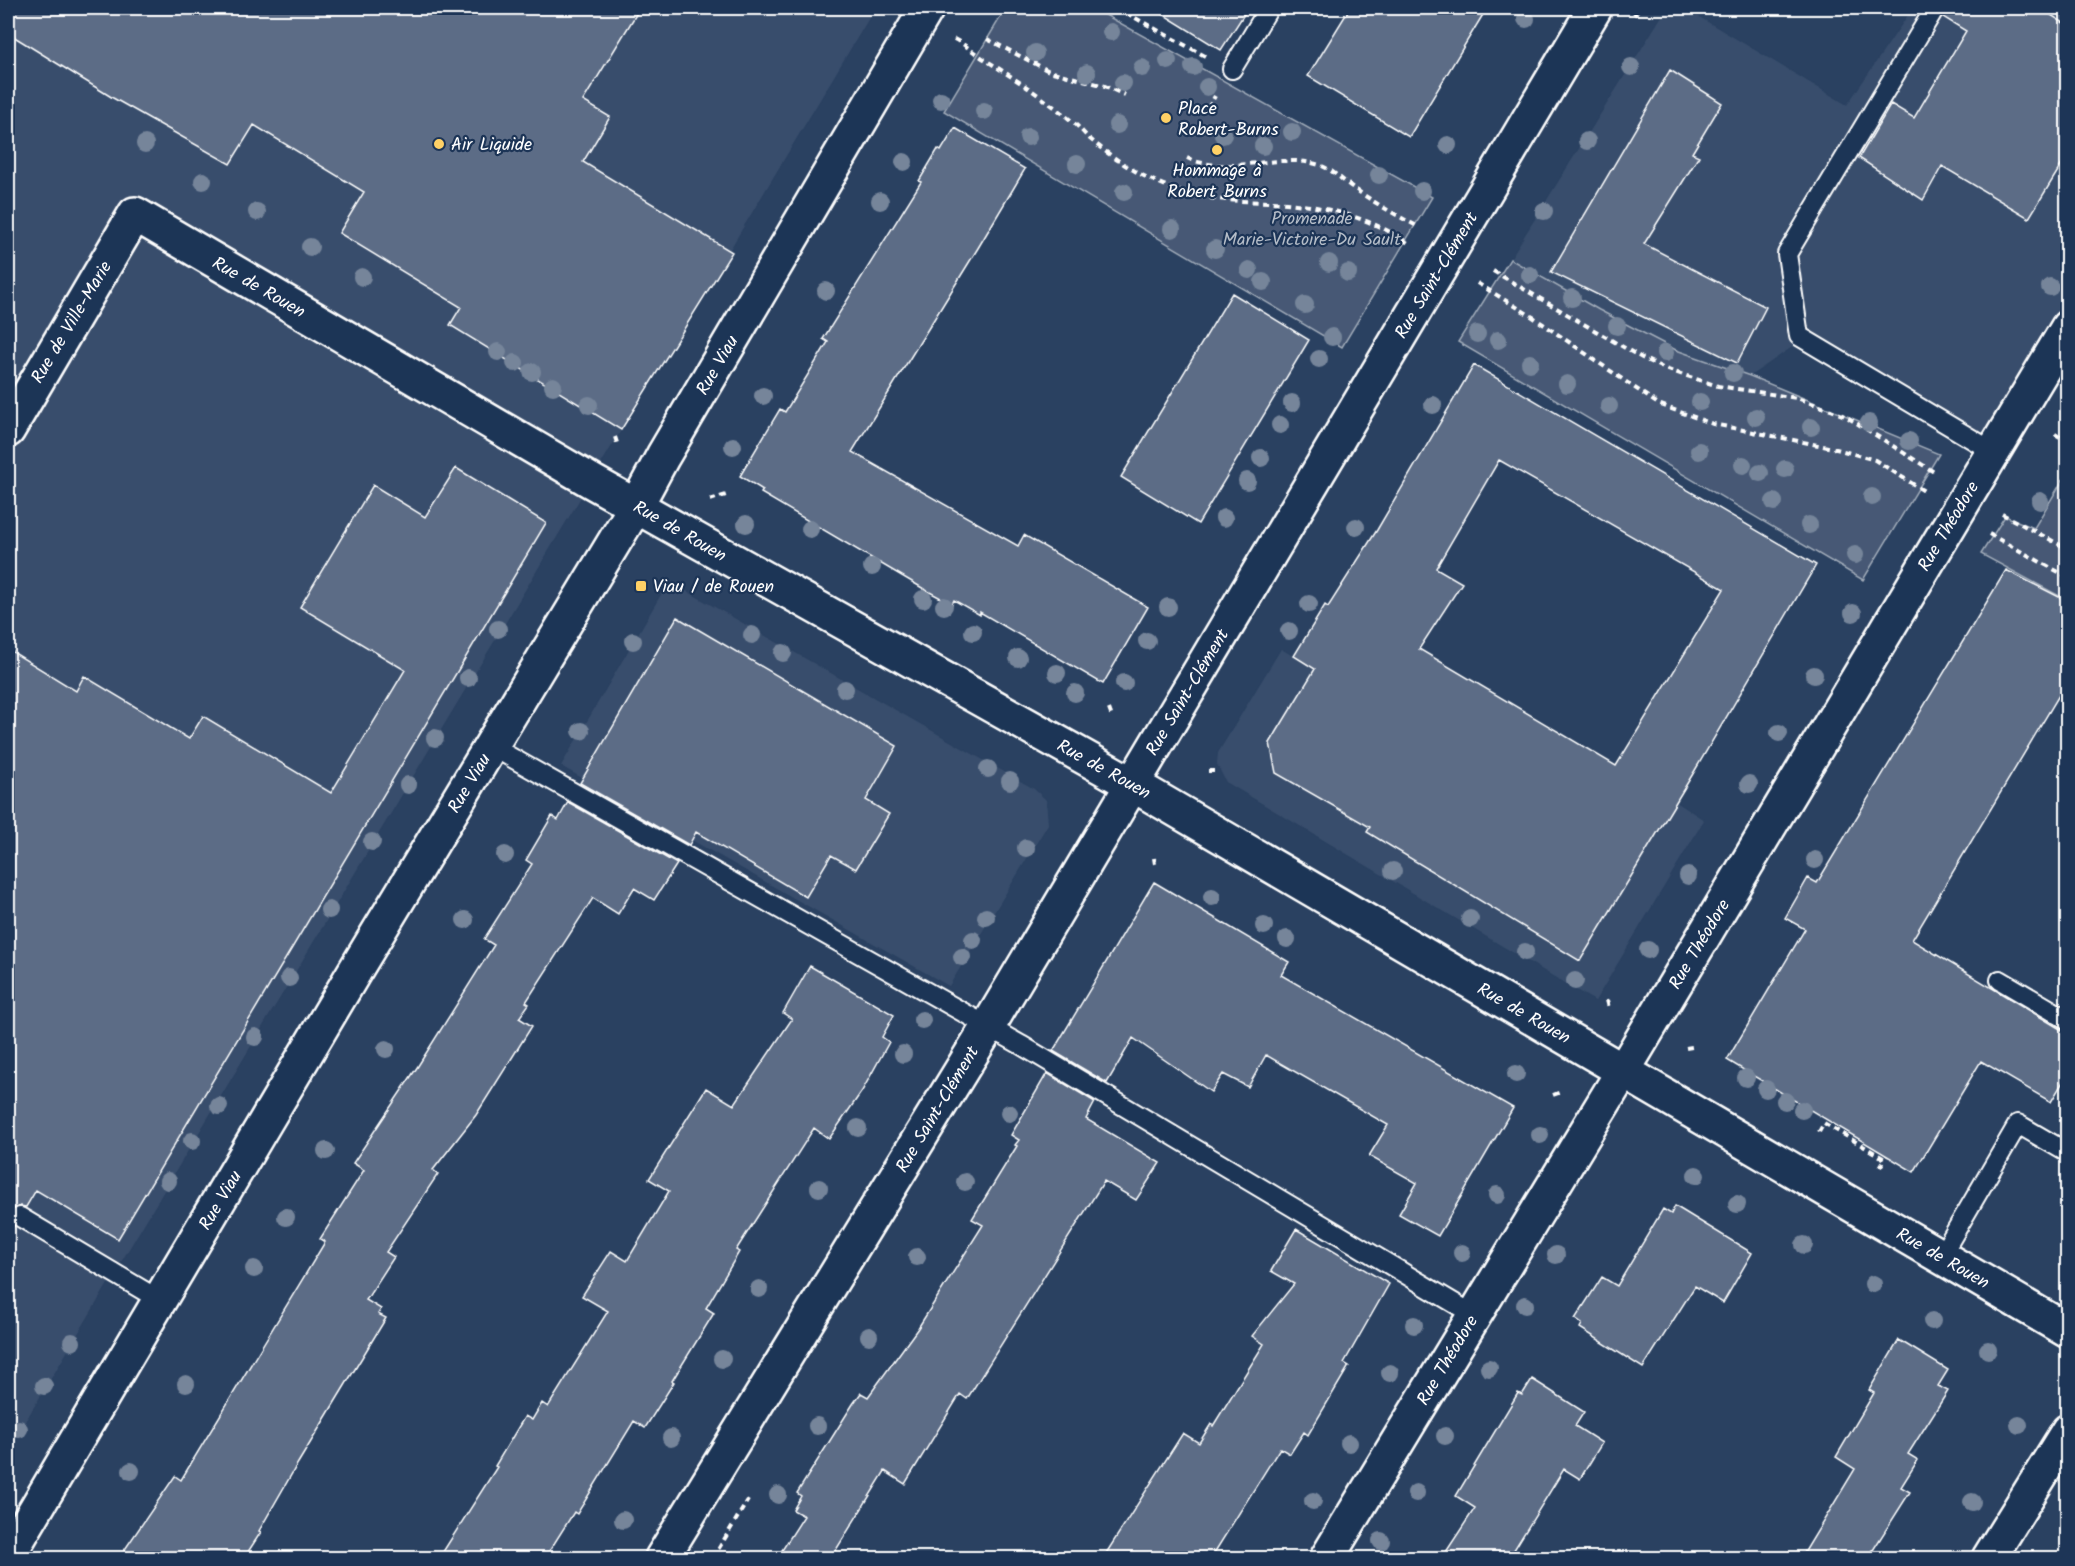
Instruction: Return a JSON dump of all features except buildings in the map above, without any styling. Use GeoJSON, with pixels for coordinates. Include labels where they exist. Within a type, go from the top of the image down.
{"type":"FeatureCollection","features":[{"type":"Feature","properties":{"kind":"street","name":"Rue Saint-Clément"},"geometry":{"type":"LineString","coordinates":[[662,1558],[988,1026],[1595,8]]}},
{"type":"Feature","properties":{"kind":"street","name":"Rue Viau"},"geometry":{"type":"LineString","coordinates":[[8,1556],[353,974],[636,506],[923,13]]}},
{"type":"Feature","properties":{"kind":"street","name":"Rue de Rouen"},"geometry":{"type":"LineString","coordinates":[[135,214],[636,506],[1132,784],[2067,1331]]}},
{"type":"Feature","properties":{"kind":"street","name":"Rue de Ville-Marie"},"geometry":{"type":"LineString","coordinates":[[8,430],[135,214]]}},
{"type":"Feature","properties":{"kind":"street","name":"Rue Théodore"},"geometry":{"type":"LineString","coordinates":[[1327,1558],[1623,1071],[2067,327]]}},
{"type":"Feature","properties":{"kind":"street"},"geometry":{"type":"LineString","coordinates":[[1989,1558],[2067,1431]]}},
{"type":"Feature","properties":{"kind":"lane"},"geometry":{"type":"LineString","coordinates":[[1232,69],[1269,8]]}},
{"type":"Feature","properties":{"kind":"lane"},"geometry":{"type":"LineString","coordinates":[[1935,8],[1787,254],[1799,336],[1992,451]]}},
{"type":"Feature","properties":{"kind":"lane"},"geometry":{"type":"LineString","coordinates":[[491,746],[988,1026],[1474,1315]]}},
{"type":"Feature","properties":{"kind":"lane"},"geometry":{"type":"LineString","coordinates":[[2000,980],[2067,1020]]}},
{"type":"Feature","properties":{"kind":"lane"},"geometry":{"type":"LineString","coordinates":[[1941,1256],[2018,1124],[2067,1153]]}},
{"type":"Feature","properties":{"kind":"lane"},"geometry":{"type":"LineString","coordinates":[[20,1217],[161,1301]]}},
{"type":"Feature","properties":{"kind":"path"},"geometry":{"type":"LineString","coordinates":[[1117,8],[1208,57]]}},
{"type":"Feature","properties":{"kind":"path"},"geometry":{"type":"LineString","coordinates":[[923,13],[1012,76],[1074,123],[1116,159],[1158,183],[1197,197],[1309,206],[1345,214],[1376,225],[1409,244]]}},
{"type":"Feature","properties":{"kind":"path"},"geometry":{"type":"LineString","coordinates":[[987,39],[1049,70],[1106,86],[1125,95]]}},
{"type":"Feature","properties":{"kind":"path"},"geometry":{"type":"LineString","coordinates":[[1187,158],[1209,165],[1298,162],[1317,165],[1336,174],[1353,188],[1419,228]]}},
{"type":"Feature","properties":{"kind":"path"},"geometry":{"type":"LineString","coordinates":[[1493,272],[1657,365],[1718,386],[1776,394],[1813,403],[1846,417],[1937,473]]}},
{"type":"Feature","properties":{"kind":"path"},"geometry":{"type":"LineString","coordinates":[[1483,287],[1533,317],[1658,404],[1713,424],[1833,448],[1875,460],[1928,493]]}},
{"type":"Feature","properties":{"kind":"path"},"geometry":{"type":"LineString","coordinates":[[2055,434],[2067,442]]}},
{"type":"Feature","properties":{"kind":"path"},"geometry":{"type":"LineString","coordinates":[[615,437],[618,446]]}},
{"type":"Feature","properties":{"kind":"path"},"geometry":{"type":"LineString","coordinates":[[706,501],[726,495]]}},
{"type":"Feature","properties":{"kind":"path"},"geometry":{"type":"LineString","coordinates":[[1998,510],[2067,549]]}},
{"type":"Feature","properties":{"kind":"path"},"geometry":{"type":"LineString","coordinates":[[1985,530],[1992,537],[2067,577]]}},
{"type":"Feature","properties":{"kind":"path"},"geometry":{"type":"LineString","coordinates":[[1109,709],[1112,717]]}},
{"type":"Feature","properties":{"kind":"path"},"geometry":{"type":"LineString","coordinates":[[1154,858],[1155,864]]}},
{"type":"Feature","properties":{"kind":"path"},"geometry":{"type":"LineString","coordinates":[[1607,1000],[1609,1008]]}},
{"type":"Feature","properties":{"kind":"path"},"geometry":{"type":"LineString","coordinates":[[1686,1048],[1692,1047]]}},
{"type":"Feature","properties":{"kind":"path"},"geometry":{"type":"LineString","coordinates":[[1553,1095],[1561,1092]]}},
{"type":"Feature","properties":{"kind":"path"},"geometry":{"type":"LineString","coordinates":[[1819,1132],[1824,1123],[1886,1158],[1881,1167]]}},
{"type":"Feature","properties":{"kind":"shaded area"},"geometry":{"type":"Polygon","coordinates":[[[8,8],[875,8],[8,1450],[8,8]]]}},
{"type":"Feature","properties":{"kind":"shaded area"},"geometry":{"type":"Polygon","coordinates":[[[1667,8],[1684,8],[1847,105],[1913,8],[2067,9],[2067,312],[1992,439],[1811,334],[1750,376],[1676,350],[1599,310],[1510,259],[1667,8]]]}},
{"type":"Feature","properties":{"kind":"shaded area"},"geometry":{"type":"Polygon","coordinates":[[[669,581],[1034,789],[1046,800],[1048,824],[949,986],[561,766],[669,581]]]}},
{"type":"Feature","properties":{"kind":"shaded area"},"geometry":{"type":"Polygon","coordinates":[[[1281,649],[1315,669],[1676,802],[1704,820],[1595,1001],[1226,782],[1217,764],[1218,753],[1281,649]]]}},
{"type":"Feature","properties":{"kind":"green space","name":"Promenade Marie-Victoire-Du Sault"},"geometry":{"type":"Polygon","coordinates":[[[1006,8],[1093,8],[1432,197],[1342,347],[944,111],[1006,8]]]}},
{"type":"Feature","properties":{"kind":"green space"},"geometry":{"type":"Polygon","coordinates":[[[1510,259],[1599,310],[1676,350],[1750,376],[1939,454],[1863,580],[1458,342],[1510,259]]]}},
{"type":"Feature","properties":{"kind":"green space"},"geometry":{"type":"Polygon","coordinates":[[[2067,473],[2067,600],[1981,554],[2005,516],[2034,528],[2067,473]]]}},
{"type":"Feature","properties":{"kind":"place","name":"Place Robert-Burns"},"geometry":{"type":"Point","coordinates":[1166,118]}},
{"type":"Feature","properties":{"kind":"place","name":"Air Liquide"},"geometry":{"type":"Point","coordinates":[439,144]}},
{"type":"Feature","properties":{"kind":"place","name":"Hommage à Robert Burns"},"geometry":{"type":"Point","coordinates":[1217,150]}},
{"type":"Feature","properties":{"kind":"place","name":"Viau / de Rouen"},"geometry":{"type":"Point","coordinates":[641,586]}}]}
